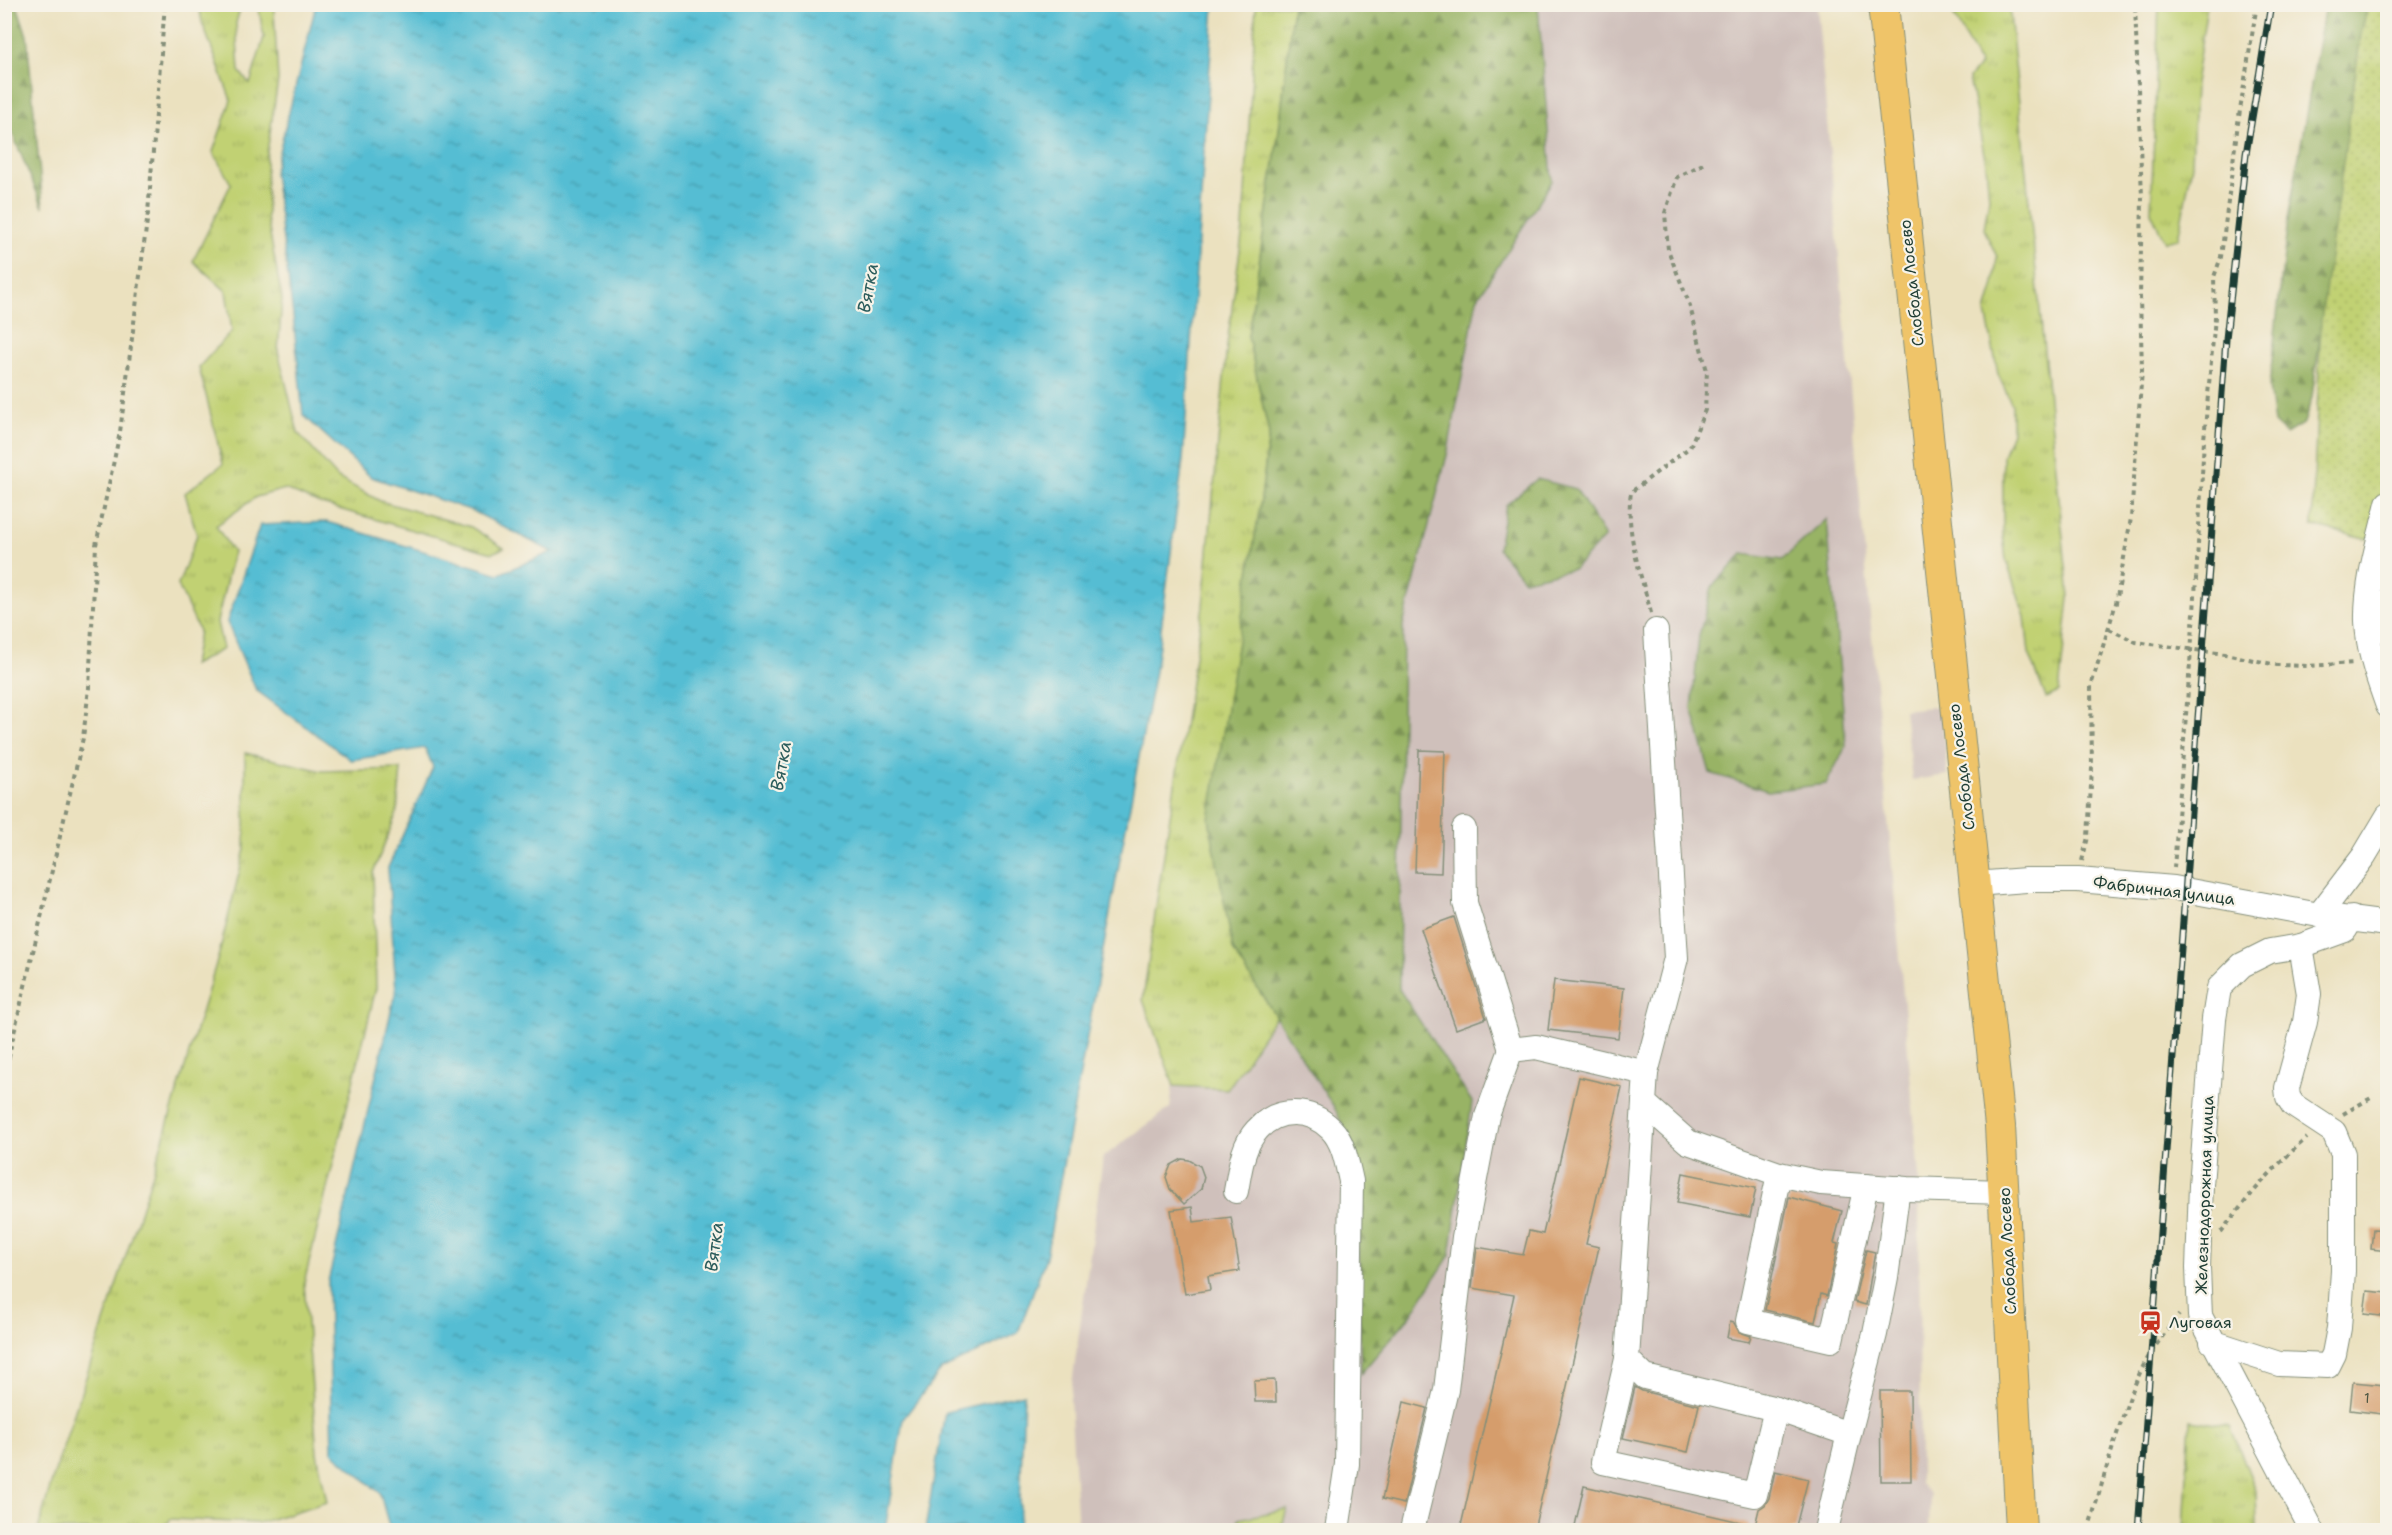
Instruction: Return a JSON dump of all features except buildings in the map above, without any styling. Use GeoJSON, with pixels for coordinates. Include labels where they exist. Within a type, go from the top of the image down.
{"type":"FeatureCollection","features":[{"type":"Feature","properties":{"kind":"main road","name":"Слобода Лосево"},"geometry":{"type":"LineString","coordinates":[[1883,4],[1975,884],[2004,1192],[2021,1530]]}},
{"type":"Feature","properties":{"kind":"street"},"geometry":{"type":"LineString","coordinates":[[2388,503],[2369,589],[2367,620],[2370,648],[2388,706]]}},
{"type":"Feature","properties":{"kind":"street"},"geometry":{"type":"LineString","coordinates":[[2370,648],[2388,600]]}},
{"type":"Feature","properties":{"kind":"street"},"geometry":{"type":"LineString","coordinates":[[1656,632],[1676,958],[1646,1073],[1627,1359],[1603,1462],[1755,1495],[1776,1409]]}},
{"type":"Feature","properties":{"kind":"street"},"geometry":{"type":"LineString","coordinates":[[2319,915],[2364,856],[2388,816]]}},
{"type":"Feature","properties":{"kind":"street"},"geometry":{"type":"LineString","coordinates":[[1412,1530],[1446,1390],[1464,1237],[1487,1116],[1512,1050],[1465,903],[1464,829]]}},
{"type":"Feature","properties":{"kind":"street","name":"Фабричная улица"},"geometry":{"type":"LineString","coordinates":[[1975,884],[2026,879],[2078,880],[2174,888],[2319,915],[2388,924]]}},
{"type":"Feature","properties":{"kind":"street","name":"Железнодорожная улица"},"geometry":{"type":"LineString","coordinates":[[2312,1530],[2200,1317],[2198,1268],[2201,1185],[2214,1019],[2219,988],[2242,965],[2270,951],[2301,946],[2344,930],[2352,918]]}},
{"type":"Feature","properties":{"kind":"street"},"geometry":{"type":"LineString","coordinates":[[2212,1342],[2279,1364],[2328,1366],[2334,1354],[2339,1329],[2343,1271],[2343,1154],[2334,1132],[2292,1105],[2287,1088],[2305,1022],[2309,994],[2301,946]]}},
{"type":"Feature","properties":{"kind":"street"},"geometry":{"type":"LineString","coordinates":[[1512,1050],[1536,1047],[1646,1073]]}},
{"type":"Feature","properties":{"kind":"street"},"geometry":{"type":"LineString","coordinates":[[1644,1103],[1688,1142],[1779,1174],[1821,1183],[2004,1192]]}},
{"type":"Feature","properties":{"kind":"street"},"geometry":{"type":"LineString","coordinates":[[1236,1191],[1243,1156],[1257,1130],[1279,1114],[1306,1113],[1331,1129],[1345,1154],[1351,1181],[1347,1464],[1337,1530]]}},
{"type":"Feature","properties":{"kind":"street"},"geometry":{"type":"LineString","coordinates":[[1779,1174],[1748,1321],[1831,1340],[1866,1185]]}},
{"type":"Feature","properties":{"kind":"street"},"geometry":{"type":"LineString","coordinates":[[1826,1530],[1875,1334],[1886,1278],[1898,1188]]}},
{"type":"Feature","properties":{"kind":"street"},"geometry":{"type":"LineString","coordinates":[[1627,1359],[1645,1377],[1776,1409],[1849,1434]]}},
{"type":"Feature","properties":{"kind":"path"},"geometry":{"type":"LineString","coordinates":[[4,1085],[11,1046],[83,738],[89,688],[96,545],[120,432],[129,368],[148,213],[165,4]]}},
{"type":"Feature","properties":{"kind":"path"},"geometry":{"type":"LineString","coordinates":[[2078,880],[2088,837],[2092,768],[2091,686],[2116,603],[2131,518],[2142,370],[2140,297],[2142,198],[2135,4]]}},
{"type":"Feature","properties":{"kind":"path"},"geometry":{"type":"LineString","coordinates":[[2174,888],[2204,441],[2215,317],[2214,277],[2221,256],[2238,123],[2258,4]]}},
{"type":"Feature","properties":{"kind":"path"},"geometry":{"type":"LineString","coordinates":[[1656,632],[1634,548],[1628,513],[1630,492],[1690,447],[1705,410],[1707,371],[1689,303],[1668,250],[1665,213],[1677,177],[1703,164]]}},
{"type":"Feature","properties":{"kind":"path"},"geometry":{"type":"LineString","coordinates":[[2108,629],[2136,642],[2225,654],[2277,664],[2351,665],[2370,648]]}},
{"type":"Feature","properties":{"kind":"shaded area"},"geometry":{"type":"Polygon","coordinates":[[[1300,5],[1817,5],[1919,1177],[1920,1484],[1930,1494],[1929,1530],[1078,1530],[1070,1399],[1103,1157],[1170,1108],[1300,5]]]}},
{"type":"Feature","properties":{"kind":"shaded area"},"geometry":{"type":"Polygon","coordinates":[[[1940,706],[1948,775],[1912,780],[1904,710],[1940,706]]]}},
{"type":"Feature","properties":{"kind":"green space"},"geometry":{"type":"Polygon","coordinates":[[[4,5],[17,5],[27,36],[43,207],[5,116],[4,5]]]}},
{"type":"Feature","properties":{"kind":"green space"},"geometry":{"type":"Polygon","coordinates":[[[199,5],[241,5],[236,23],[239,71],[250,84],[264,37],[258,5],[276,5],[274,12],[278,80],[266,159],[267,218],[282,299],[278,351],[298,433],[338,478],[380,501],[471,527],[504,548],[492,553],[318,503],[285,489],[256,497],[216,526],[233,552],[217,622],[223,649],[193,665],[199,631],[178,585],[197,535],[185,493],[223,464],[199,367],[232,331],[226,291],[193,261],[231,184],[213,152],[231,100],[202,22],[199,5]]]}},
{"type":"Feature","properties":{"kind":"green space"},"geometry":{"type":"Polygon","coordinates":[[[1256,5],[1293,5],[1279,131],[1248,336],[1269,434],[1261,499],[1233,950],[1276,1016],[1228,1089],[1174,1086],[1143,1000],[1203,606],[1227,345],[1243,228],[1256,5]]]}},
{"type":"Feature","properties":{"kind":"green space"},"geometry":{"type":"Polygon","coordinates":[[[1293,5],[1538,5],[1552,181],[1477,299],[1447,455],[1403,625],[1399,989],[1472,1102],[1450,1255],[1411,1315],[1361,1373],[1356,1154],[1335,1109],[1233,950],[1209,819],[1261,499],[1269,434],[1248,336],[1279,131],[1293,5]]]}},
{"type":"Feature","properties":{"kind":"green space"},"geometry":{"type":"Polygon","coordinates":[[[1951,5],[2009,5],[2069,597],[2059,692],[2046,698],[2029,653],[2025,617],[2006,560],[2003,535],[2003,456],[2012,432],[2012,405],[1998,374],[1986,312],[1994,284],[1997,257],[1984,229],[1989,198],[1986,164],[1969,78],[1980,65],[1953,14],[1951,5]]]}},
{"type":"Feature","properties":{"kind":"green space"},"geometry":{"type":"Polygon","coordinates":[[[2159,5],[2207,5],[2195,84],[2192,165],[2178,239],[2165,242],[2151,212],[2159,5]]]}},
{"type":"Feature","properties":{"kind":"green space"},"geometry":{"type":"Polygon","coordinates":[[[2325,5],[2368,5],[2361,34],[2312,397],[2304,423],[2286,434],[2274,423],[2269,387],[2288,219],[2325,5]]]}},
{"type":"Feature","properties":{"kind":"green space"},"geometry":{"type":"Polygon","coordinates":[[[2368,5],[2387,5],[2387,543],[2312,526],[2321,320],[2361,34],[2368,5]]]}},
{"type":"Feature","properties":{"kind":"green space"},"geometry":{"type":"Polygon","coordinates":[[[1537,479],[1576,489],[1605,537],[1574,569],[1524,580],[1498,549],[1506,505],[1537,479]]]}},
{"type":"Feature","properties":{"kind":"green space"},"geometry":{"type":"Polygon","coordinates":[[[1827,519],[1846,746],[1826,784],[1768,791],[1710,773],[1692,708],[1699,636],[1712,587],[1743,554],[1782,560],[1827,519]]]}},
{"type":"Feature","properties":{"kind":"green space"},"geometry":{"type":"Polygon","coordinates":[[[245,753],[322,771],[401,769],[397,812],[373,873],[376,988],[304,1283],[317,1453],[327,1502],[258,1523],[170,1519],[165,1530],[38,1530],[152,1176],[219,954],[245,849],[245,753]]]}},
{"type":"Feature","properties":{"kind":"green space"},"geometry":{"type":"Polygon","coordinates":[[[2190,1420],[2230,1426],[2256,1490],[2257,1530],[2184,1530],[2190,1420]]]}},
{"type":"Feature","properties":{"kind":"green space"},"geometry":{"type":"Polygon","coordinates":[[[1287,1509],[1281,1530],[1233,1530],[1239,1519],[1287,1509]]]}},
{"type":"Feature","properties":{"kind":"water","name":"Вятка"},"geometry":{"type":"Polygon","coordinates":[[[316,5],[1214,5],[1183,460],[1157,660],[1046,1257],[1018,1333],[941,1370],[903,1419],[885,1530],[390,1530],[380,1493],[332,1452],[328,1282],[396,990],[388,868],[433,767],[425,748],[351,760],[256,690],[227,622],[260,525],[327,522],[499,574],[552,552],[473,511],[371,477],[303,415],[293,315],[274,172],[316,5]]]}},
{"type":"Feature","properties":{"kind":"water"},"geometry":{"type":"Polygon","coordinates":[[[1024,1394],[1019,1530],[925,1530],[945,1412],[1024,1394]]]}},
{"type":"Feature","properties":{"kind":"railway"},"geometry":{"type":"LineString","coordinates":[[2138,1530],[2226,339],[2246,154],[2271,4]]}},
{"type":"Feature","properties":{"kind":"place","name":"Луговая"},"geometry":{"type":"Point","coordinates":[2151,1322]}}]}
